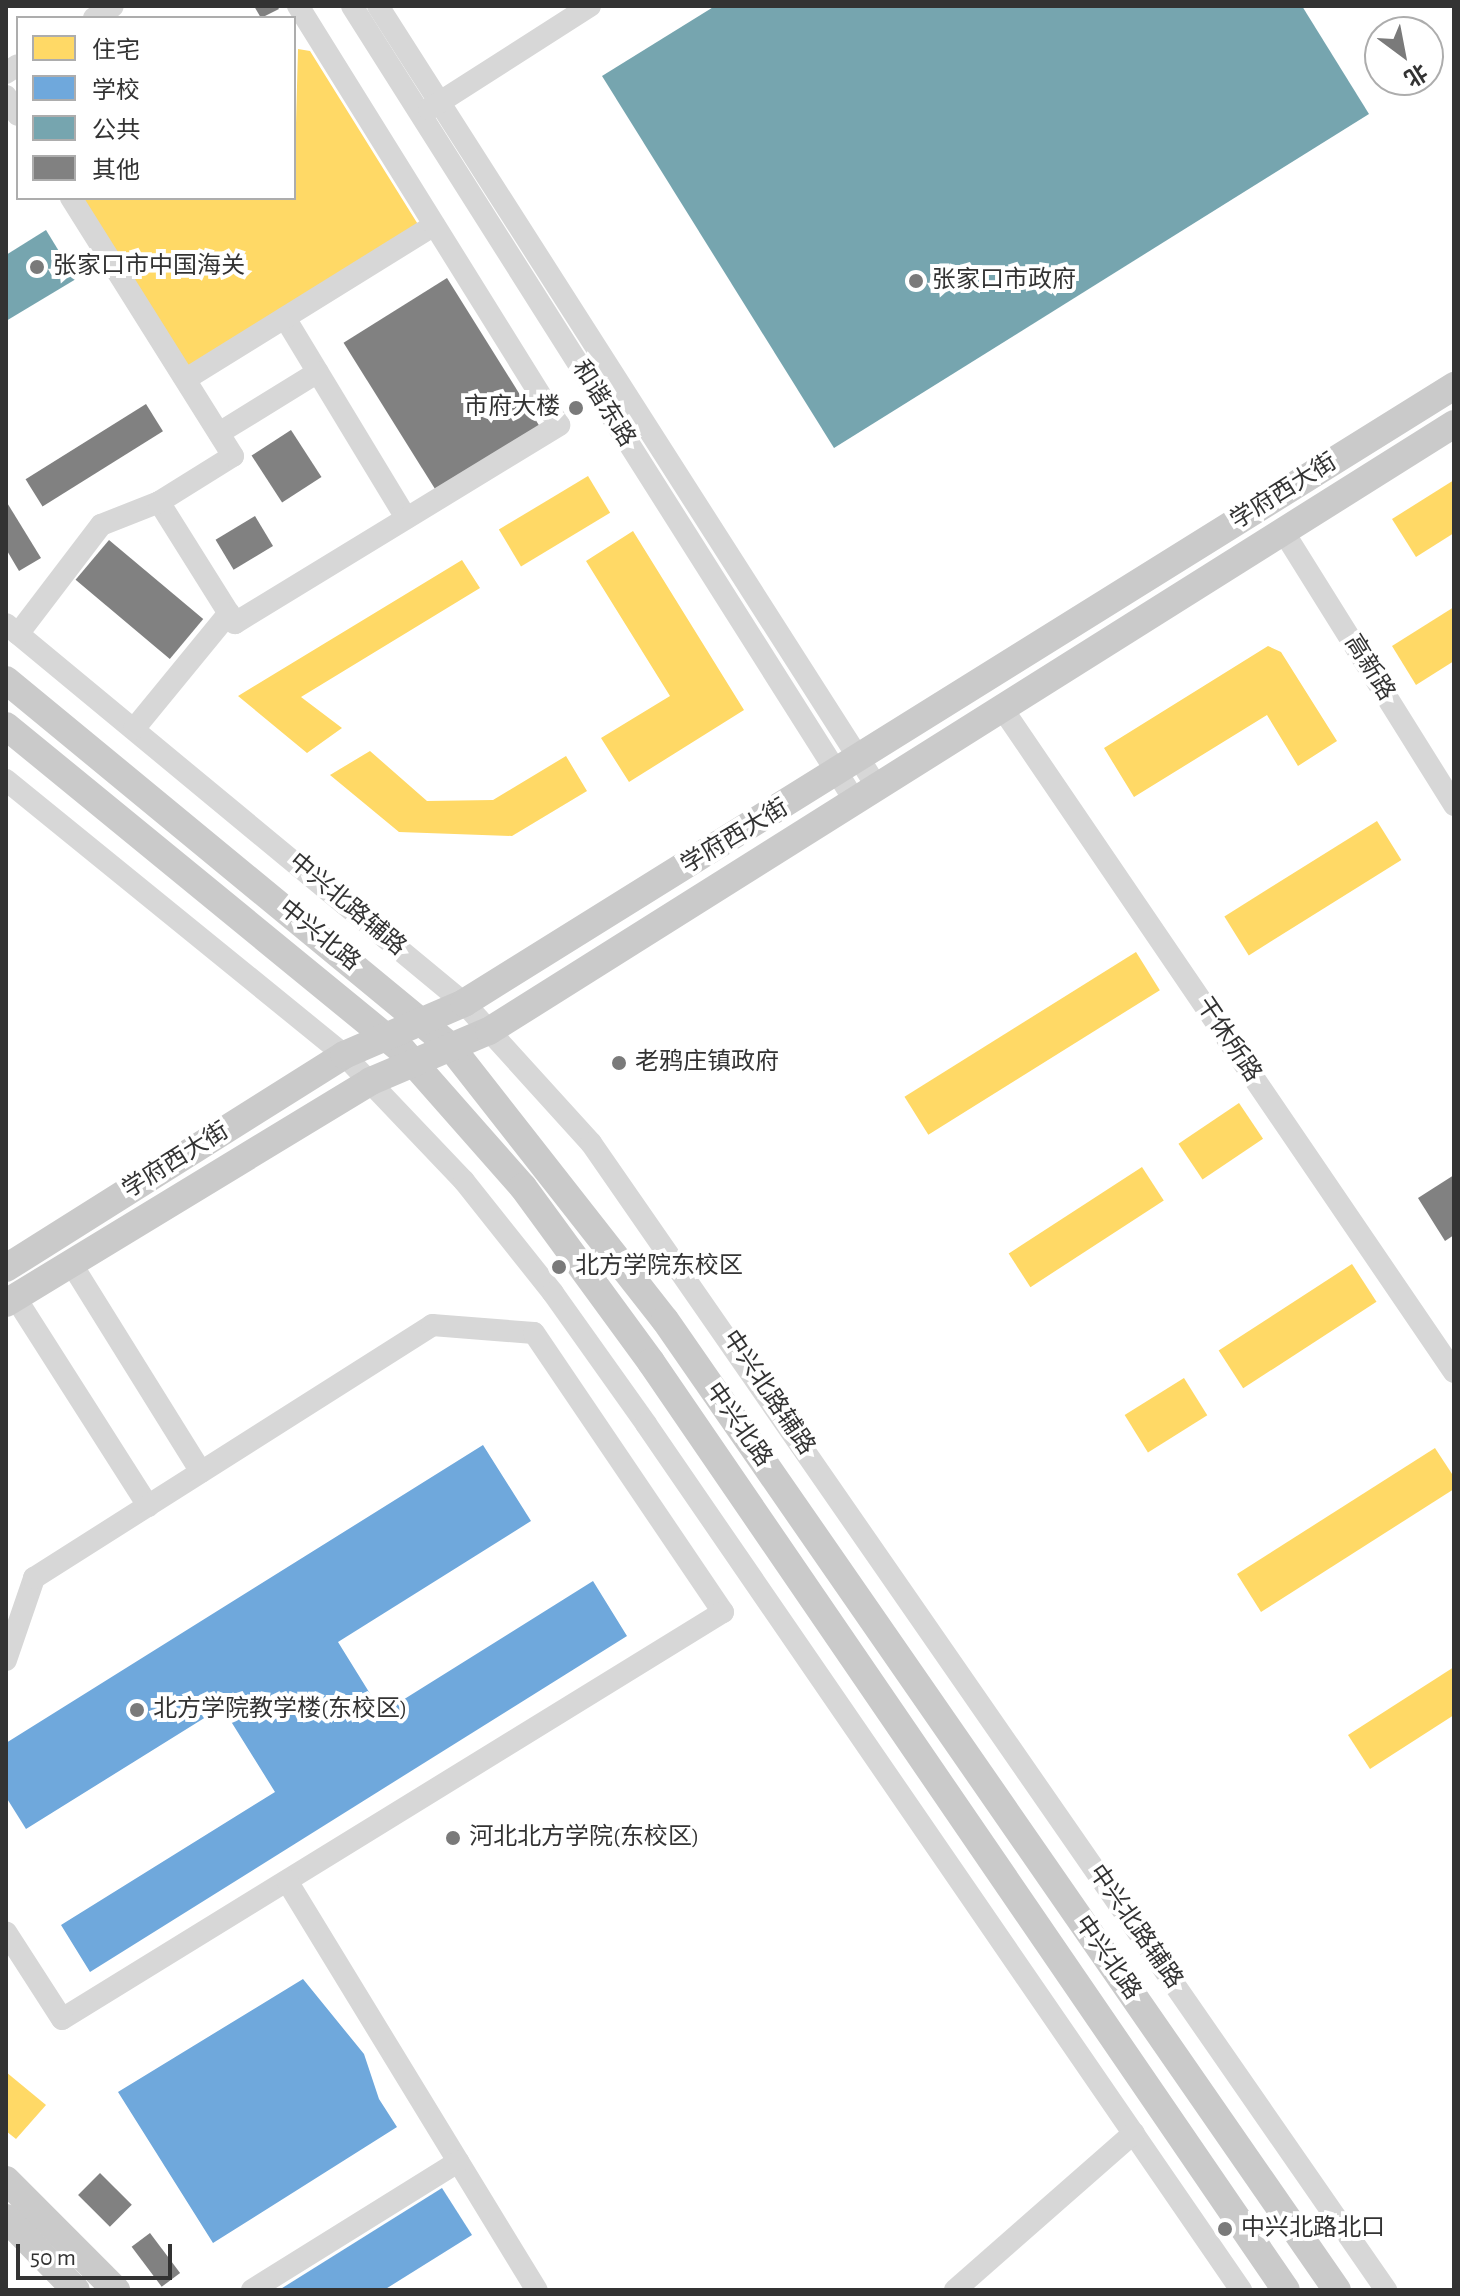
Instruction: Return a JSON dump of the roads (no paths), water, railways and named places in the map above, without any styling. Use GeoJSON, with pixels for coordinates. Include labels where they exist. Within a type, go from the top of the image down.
{"type":"FeatureCollection","features":[{"type":"Feature","properties":{"kind":"main road","name":"学府西大街"},"geometry":{"type":"LineString","coordinates":[[6,1268],[344,1055],[464,1003],[848,767],[1454,386]]}},
{"type":"Feature","properties":{"kind":"main road","name":"学府西大街"},"geometry":{"type":"LineString","coordinates":[[11,1300],[371,1081],[409,1062],[489,1031],[1454,424]]}},
{"type":"Feature","properties":{"kind":"main road","name":"中兴北路"},"geometry":{"type":"LineString","coordinates":[[6,680],[422,1019],[450,1046],[546,1162],[665,1320],[1337,2290]]}},
{"type":"Feature","properties":{"kind":"main road","name":"中兴北路"},"geometry":{"type":"LineString","coordinates":[[6,726],[382,1036],[523,1187],[651,1362],[1286,2290]]}},
{"type":"Feature","properties":{"kind":"main road"},"geometry":{"type":"LineString","coordinates":[[6,2180],[116,2290]]}},
{"type":"Feature","properties":{"kind":"main road"},"geometry":{"type":"LineString","coordinates":[[6,2218],[76,2290]]}},
{"type":"Feature","properties":{"kind":"street"},"geometry":{"type":"LineString","coordinates":[[159,502],[235,623],[559,425],[298,6]]}},
{"type":"Feature","properties":{"kind":"street","name":"和谐东路"},"geometry":{"type":"LineString","coordinates":[[352,6],[430,108],[866,794]]}},
{"type":"Feature","properties":{"kind":"street","name":"和谐东路"},"geometry":{"type":"LineString","coordinates":[[378,6],[430,108]]}},
{"type":"Feature","properties":{"kind":"street"},"geometry":{"type":"LineString","coordinates":[[430,108],[590,6]]}},
{"type":"Feature","properties":{"kind":"street"},"geometry":{"type":"LineString","coordinates":[[12,629],[101,525],[159,502],[233,456],[72,200]]}},
{"type":"Feature","properties":{"kind":"street"},"geometry":{"type":"LineString","coordinates":[[186,379],[434,225]]}},
{"type":"Feature","properties":{"kind":"street"},"geometry":{"type":"LineString","coordinates":[[285,318],[406,518]]}},
{"type":"Feature","properties":{"kind":"street"},"geometry":{"type":"LineString","coordinates":[[219,433],[318,372]]}},
{"type":"Feature","properties":{"kind":"street","name":"高新路"},"geometry":{"type":"LineString","coordinates":[[1283,531],[1454,805]]}},
{"type":"Feature","properties":{"kind":"street"},"geometry":{"type":"LineString","coordinates":[[134,729],[229,613]]}},
{"type":"Feature","properties":{"kind":"street","name":"中兴北路辅路"},"geometry":{"type":"LineString","coordinates":[[12,629],[464,1003],[634,1198],[1386,2290]]}},
{"type":"Feature","properties":{"kind":"street","name":"干休所路"},"geometry":{"type":"LineString","coordinates":[[1002,708],[1454,1372]]}},
{"type":"Feature","properties":{"kind":"street"},"geometry":{"type":"LineString","coordinates":[[6,780],[344,1055],[429,1139],[553,1293],[1241,2290]]}},
{"type":"Feature","properties":{"kind":"street"},"geometry":{"type":"LineString","coordinates":[[71,1263],[201,1472]]}},
{"type":"Feature","properties":{"kind":"street"},"geometry":{"type":"LineString","coordinates":[[11,1300],[148,1506]]}},
{"type":"Feature","properties":{"kind":"street"},"geometry":{"type":"LineString","coordinates":[[6,1660],[34,1578],[432,1325],[534,1333],[723,1612],[62,2019],[6,1932]]}},
{"type":"Feature","properties":{"kind":"street"},"geometry":{"type":"LineString","coordinates":[[287,1881],[537,2290]]}},
{"type":"Feature","properties":{"kind":"street"},"geometry":{"type":"LineString","coordinates":[[955,2290],[1134,2133]]}},
{"type":"Feature","properties":{"kind":"street"},"geometry":{"type":"LineString","coordinates":[[252,2290],[458,2162]]}},
{"type":"Feature","properties":{"kind":"place","name":"张家口市中国海关"},"geometry":{"type":"Point","coordinates":[37,267]}},
{"type":"Feature","properties":{"kind":"place","name":"张家口市政府"},"geometry":{"type":"Point","coordinates":[916,281]}},
{"type":"Feature","properties":{"kind":"place","name":"市府大楼"},"geometry":{"type":"Point","coordinates":[576,408]}},
{"type":"Feature","properties":{"kind":"place","name":"老鸦庄镇政府"},"geometry":{"type":"Point","coordinates":[619,1063]}},
{"type":"Feature","properties":{"kind":"place","name":"北方学院东校区"},"geometry":{"type":"Point","coordinates":[559,1267]}},
{"type":"Feature","properties":{"kind":"place","name":"北方学院教学楼(东校区)"},"geometry":{"type":"Point","coordinates":[137,1710]}},
{"type":"Feature","properties":{"kind":"place","name":"河北北方学院(东校区)"},"geometry":{"type":"Point","coordinates":[453,1838]}},
{"type":"Feature","properties":{"kind":"place","name":"中兴北路北口"},"geometry":{"type":"Point","coordinates":[1225,2229]}}]}
